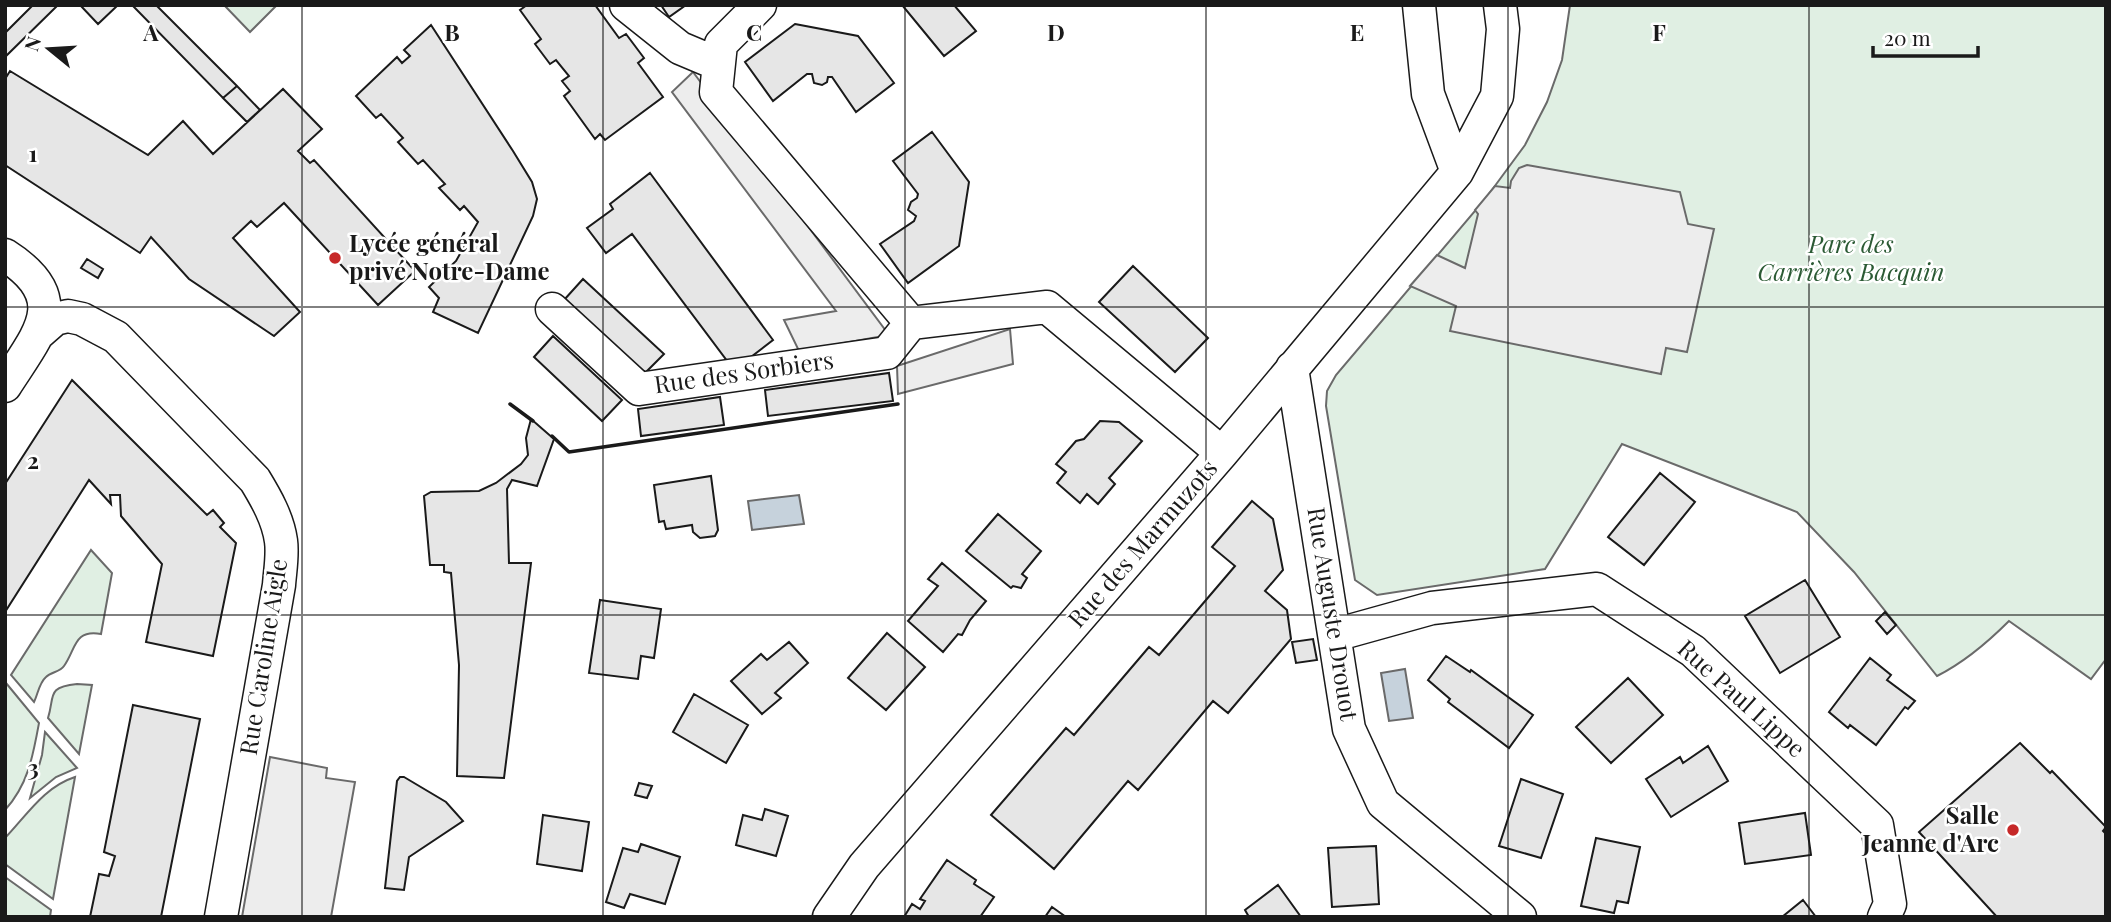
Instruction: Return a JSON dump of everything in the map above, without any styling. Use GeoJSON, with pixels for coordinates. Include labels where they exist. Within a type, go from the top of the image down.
{"type":"FeatureCollection","features":[{"type":"Feature","properties":{"kind":"street"},"geometry":{"type":"LineString","coordinates":[[626,5],[680,48],[718,64]]}},
{"type":"Feature","properties":{"kind":"street"},"geometry":{"type":"LineString","coordinates":[[760,5],[721,44],[716,92],[911,323],[1047,307],[1222,453]]}},
{"type":"Feature","properties":{"kind":"street"},"geometry":{"type":"LineString","coordinates":[[1419,5],[1428,94],[1457,172]]}},
{"type":"Feature","properties":{"kind":"street","name":"Rue des Marmuzots"},"geometry":{"type":"LineString","coordinates":[[829,917],[864,866],[1222,453],[1457,172],[1497,96],[1503,29],[1500,5]]}},
{"type":"Feature","properties":{"kind":"street","name":"Rue Caroline Aigle"},"geometry":{"type":"LineString","coordinates":[[5,255],[25,270],[43,295],[46,312],[39,333],[5,386]]}},
{"type":"Feature","properties":{"kind":"street","name":"Rue des Sorbiers"},"geometry":{"type":"LineString","coordinates":[[552,309],[639,389],[887,353],[911,323]]}},
{"type":"Feature","properties":{"kind":"street","name":"Rue Caroline Aigle"},"geometry":{"type":"LineString","coordinates":[[39,333],[55,319],[68,316],[82,319],[116,337],[255,480],[268,500],[274,518],[281,541],[279,585],[221,917]]}},
{"type":"Feature","properties":{"kind":"street","name":"Rue Auguste Drouot"},"geometry":{"type":"LineString","coordinates":[[1292,368],[1349,729],[1383,803],[1520,917]]}},
{"type":"Feature","properties":{"kind":"street","name":"Rue Paul Lippe"},"geometry":{"type":"LineString","coordinates":[[1335,635],[1432,608],[1597,589],[1693,651],[1877,825],[1890,904],[1884,917]]}},
{"type":"Feature","properties":{"kind":"green space"},"geometry":{"type":"Polygon","coordinates":[[[224,5],[277,5],[250,32],[224,5]]]}},
{"type":"Feature","properties":{"kind":"green space","name":"Parc des Carrières Bacquin"},"geometry":{"type":"Polygon","coordinates":[[[1570,5],[2106,5],[2106,659],[2091,679],[2009,621],[1975,652],[1937,676],[1854,572],[1797,512],[1622,444],[1545,569],[1377,595],[1355,580],[1326,406],[1327,391],[1336,375],[1486,198],[1525,145],[1547,102],[1562,60],[1570,5]]]}},
{"type":"Feature","properties":{"kind":"green space"},"geometry":{"type":"Polygon","coordinates":[[[91,550],[112,573],[101,634],[92,633],[81,637],[62,668],[44,679],[34,702],[11,675],[91,550]]]}},
{"type":"Feature","properties":{"kind":"green space"},"geometry":{"type":"Polygon","coordinates":[[[6,683],[39,723],[32,758],[24,780],[5,810],[6,683]]]}},
{"type":"Feature","properties":{"kind":"green space"},"geometry":{"type":"Polygon","coordinates":[[[77,684],[92,685],[79,754],[48,718],[56,690],[77,684]]]}},
{"type":"Feature","properties":{"kind":"green space"},"geometry":{"type":"Polygon","coordinates":[[[45,732],[77,768],[56,777],[30,798],[42,755],[45,732]]]}},
{"type":"Feature","properties":{"kind":"green space"},"geometry":{"type":"Polygon","coordinates":[[[75,777],[53,899],[5,864],[5,838],[45,795],[75,777]]]}},
{"type":"Feature","properties":{"kind":"green space"},"geometry":{"type":"Polygon","coordinates":[[[5,877],[51,910],[50,917],[5,917],[5,877]]]}},
{"type":"Feature","properties":{"kind":"shaded area"},"geometry":{"type":"Polygon","coordinates":[[[693,72],[889,335],[799,351],[784,320],[836,311],[672,92],[693,72]]]}},
{"type":"Feature","properties":{"kind":"shaded area"},"geometry":{"type":"Polygon","coordinates":[[[1527,165],[1680,192],[1688,224],[1714,229],[1687,352],[1666,348],[1661,374],[1450,331],[1456,306],[1410,286],[1437,255],[1465,268],[1478,214],[1475,210],[1495,186],[1510,188],[1519,168],[1527,165]]]}},
{"type":"Feature","properties":{"kind":"shaded area"},"geometry":{"type":"Polygon","coordinates":[[[1010,329],[1013,364],[898,394],[897,366],[1010,329]]]}},
{"type":"Feature","properties":{"kind":"shaded area"},"geometry":{"type":"Polygon","coordinates":[[[799,495],[804,524],[752,530],[748,501],[799,495]]]}},
{"type":"Feature","properties":{"kind":"shaded area"},"geometry":{"type":"Polygon","coordinates":[[[1405,669],[1413,718],[1389,721],[1381,673],[1405,669]]]}},
{"type":"Feature","properties":{"kind":"shaded area"},"geometry":{"type":"Polygon","coordinates":[[[270,757],[327,768],[326,778],[355,782],[331,917],[242,917],[270,757]]]}},
{"type":"Feature","properties":{"kind":"building"},"geometry":{"type":"Polygon","coordinates":[[[33,5],[58,5],[5,57],[5,33],[33,5]]]}},
{"type":"Feature","properties":{"kind":"building"},"geometry":{"type":"Polygon","coordinates":[[[80,5],[118,5],[98,24],[80,5]]]}},
{"type":"Feature","properties":{"kind":"building"},"geometry":{"type":"Polygon","coordinates":[[[132,5],[156,5],[237,86],[223,98],[132,5]]]}},
{"type":"Feature","properties":{"kind":"building"},"geometry":{"type":"Polygon","coordinates":[[[527,5],[595,5],[619,38],[626,34],[644,58],[638,63],[663,97],[605,140],[600,134],[595,139],[564,96],[570,91],[562,81],[569,76],[556,60],[550,64],[535,44],[541,39],[520,10],[527,5]]]}},
{"type":"Feature","properties":{"kind":"building"},"geometry":{"type":"Polygon","coordinates":[[[661,5],[686,5],[669,17],[661,5]]]}},
{"type":"Feature","properties":{"kind":"building"},"geometry":{"type":"Polygon","coordinates":[[[902,5],[954,5],[976,31],[944,56],[902,5]]]}},
{"type":"Feature","properties":{"kind":"building"},"geometry":{"type":"Polygon","coordinates":[[[795,24],[858,36],[894,83],[856,112],[832,77],[828,77],[827,82],[822,85],[814,83],[812,74],[807,74],[773,101],[745,62],[795,24]]]}},
{"type":"Feature","properties":{"kind":"building"},"geometry":{"type":"Polygon","coordinates":[[[431,25],[532,182],[537,199],[533,216],[478,333],[433,312],[439,298],[429,287],[456,261],[478,222],[464,206],[460,210],[439,188],[445,184],[423,160],[418,164],[398,142],[403,138],[381,114],[376,118],[356,96],[397,57],[402,63],[410,56],[404,50],[431,25]]]}},
{"type":"Feature","properties":{"kind":"building"},"geometry":{"type":"Polygon","coordinates":[[[10,71],[148,155],[183,121],[213,154],[283,89],[322,129],[298,151],[310,163],[314,160],[415,271],[378,305],[284,203],[257,227],[251,221],[233,238],[300,312],[274,336],[189,279],[151,237],[140,253],[5,165],[5,79],[10,71]]]}},
{"type":"Feature","properties":{"kind":"building"},"geometry":{"type":"Polygon","coordinates":[[[237,86],[260,110],[247,122],[223,98],[237,86]]]}},
{"type":"Feature","properties":{"kind":"building"},"geometry":{"type":"Polygon","coordinates":[[[932,132],[969,182],[959,246],[908,283],[880,244],[914,221],[916,216],[908,210],[918,194],[893,161],[932,132]]]}},
{"type":"Feature","properties":{"kind":"building"},"geometry":{"type":"Polygon","coordinates":[[[650,173],[773,340],[734,370],[632,234],[606,253],[587,228],[613,209],[610,204],[650,173]]]}},
{"type":"Feature","properties":{"kind":"building"},"geometry":{"type":"Polygon","coordinates":[[[87,259],[103,269],[98,278],[81,268],[87,259]]]}},
{"type":"Feature","properties":{"kind":"building"},"geometry":{"type":"Polygon","coordinates":[[[1133,266],[1208,338],[1175,372],[1099,302],[1133,266]]]}},
{"type":"Feature","properties":{"kind":"building"},"geometry":{"type":"Polygon","coordinates":[[[583,279],[664,354],[644,374],[564,300],[583,279]]]}},
{"type":"Feature","properties":{"kind":"building"},"geometry":{"type":"Polygon","coordinates":[[[553,336],[622,400],[602,421],[534,357],[553,336]]]}},
{"type":"Feature","properties":{"kind":"building"},"geometry":{"type":"Polygon","coordinates":[[[889,373],[893,401],[768,416],[765,390],[889,373]]]}},
{"type":"Feature","properties":{"kind":"building"},"geometry":{"type":"Polygon","coordinates":[[[72,380],[207,515],[213,510],[224,523],[220,527],[236,543],[213,656],[146,642],[162,564],[121,516],[120,495],[110,495],[111,504],[89,480],[5,612],[5,484],[72,380]]]}},
{"type":"Feature","properties":{"kind":"building"},"geometry":{"type":"Polygon","coordinates":[[[720,397],[724,425],[641,436],[638,409],[720,397]]]}},
{"type":"Feature","properties":{"kind":"building"},"geometry":{"type":"Polygon","coordinates":[[[531,419],[554,439],[537,486],[512,480],[507,489],[509,563],[531,563],[504,778],[457,776],[459,665],[451,573],[444,572],[444,565],[430,565],[424,496],[431,492],[479,491],[496,483],[521,464],[528,455],[526,438],[531,419]]]}},
{"type":"Feature","properties":{"kind":"building"},"geometry":{"type":"Polygon","coordinates":[[[1100,421],[1119,422],[1142,441],[1109,478],[1115,484],[1098,504],[1087,494],[1080,503],[1057,483],[1066,472],[1056,464],[1076,441],[1084,439],[1100,421]]]}},
{"type":"Feature","properties":{"kind":"building"},"geometry":{"type":"Polygon","coordinates":[[[1660,473],[1695,502],[1644,565],[1608,537],[1660,473]]]}},
{"type":"Feature","properties":{"kind":"building"},"geometry":{"type":"Polygon","coordinates":[[[711,476],[718,530],[715,536],[700,538],[693,532],[692,525],[666,529],[664,521],[659,522],[654,485],[711,476]]]}},
{"type":"Feature","properties":{"kind":"building"},"geometry":{"type":"Polygon","coordinates":[[[1252,501],[1273,519],[1283,570],[1265,591],[1287,610],[1291,639],[1228,713],[1213,701],[1138,790],[1128,781],[1054,869],[991,815],[1066,728],[1074,735],[1149,647],[1159,655],[1235,566],[1212,547],[1252,501]]]}},
{"type":"Feature","properties":{"kind":"building"},"geometry":{"type":"Polygon","coordinates":[[[998,514],[1041,551],[1022,574],[1027,578],[1021,588],[1011,588],[966,551],[998,514]]]}},
{"type":"Feature","properties":{"kind":"building"},"geometry":{"type":"Polygon","coordinates":[[[942,563],[986,601],[970,620],[962,635],[958,634],[943,652],[908,621],[938,586],[928,579],[942,563]]]}},
{"type":"Feature","properties":{"kind":"building"},"geometry":{"type":"Polygon","coordinates":[[[1805,580],[1840,637],[1780,673],[1745,616],[1805,580]]]}},
{"type":"Feature","properties":{"kind":"building"},"geometry":{"type":"Polygon","coordinates":[[[600,600],[661,609],[654,658],[641,656],[638,679],[589,673],[600,600]]]}},
{"type":"Feature","properties":{"kind":"building"},"geometry":{"type":"Polygon","coordinates":[[[1885,612],[1896,625],[1887,634],[1876,621],[1885,612]]]}},
{"type":"Feature","properties":{"kind":"building"},"geometry":{"type":"Polygon","coordinates":[[[887,633],[925,667],[886,710],[848,678],[887,633]]]}},
{"type":"Feature","properties":{"kind":"building"},"geometry":{"type":"Polygon","coordinates":[[[1313,639],[1317,660],[1296,663],[1292,642],[1313,639]]]}},
{"type":"Feature","properties":{"kind":"building"},"geometry":{"type":"Polygon","coordinates":[[[789,642],[808,663],[775,693],[781,698],[762,714],[731,681],[761,654],[767,660],[789,642]]]}},
{"type":"Feature","properties":{"kind":"building"},"geometry":{"type":"Polygon","coordinates":[[[1446,656],[1470,672],[1471,670],[1533,715],[1509,748],[1448,702],[1450,699],[1428,680],[1446,656]]]}},
{"type":"Feature","properties":{"kind":"building"},"geometry":{"type":"Polygon","coordinates":[[[1870,658],[1891,675],[1887,680],[1915,701],[1908,709],[1905,707],[1876,745],[1850,725],[1848,728],[1829,712],[1870,658]]]}},
{"type":"Feature","properties":{"kind":"building"},"geometry":{"type":"Polygon","coordinates":[[[1628,678],[1663,715],[1611,763],[1576,727],[1628,678]]]}},
{"type":"Feature","properties":{"kind":"building"},"geometry":{"type":"Polygon","coordinates":[[[694,694],[748,725],[726,763],[673,732],[694,694]]]}},
{"type":"Feature","properties":{"kind":"building"},"geometry":{"type":"Polygon","coordinates":[[[133,705],[200,719],[161,917],[90,917],[99,874],[109,876],[115,856],[104,852],[133,705]]]}},
{"type":"Feature","properties":{"kind":"building","name":"Salle Jeanne d'Arc"},"geometry":{"type":"Polygon","coordinates":[[[2020,743],[2050,773],[2052,771],[2106,827],[2103,831],[2106,834],[2106,917],[1997,917],[1919,832],[2020,743]]]}},
{"type":"Feature","properties":{"kind":"building"},"geometry":{"type":"Polygon","coordinates":[[[1708,746],[1728,781],[1671,817],[1646,779],[1680,757],[1683,763],[1708,746]]]}},
{"type":"Feature","properties":{"kind":"building"},"geometry":{"type":"Polygon","coordinates":[[[404,777],[446,802],[463,821],[409,857],[404,890],[385,888],[397,781],[404,777]]]}},
{"type":"Feature","properties":{"kind":"building"},"geometry":{"type":"Polygon","coordinates":[[[1521,779],[1563,794],[1541,858],[1499,846],[1521,779]]]}},
{"type":"Feature","properties":{"kind":"building"},"geometry":{"type":"Polygon","coordinates":[[[639,783],[652,786],[647,798],[635,795],[639,783]]]}},
{"type":"Feature","properties":{"kind":"building"},"geometry":{"type":"Polygon","coordinates":[[[765,809],[788,816],[776,856],[736,845],[743,815],[762,820],[765,809]]]}},
{"type":"Feature","properties":{"kind":"building"},"geometry":{"type":"Polygon","coordinates":[[[1805,813],[1811,855],[1745,864],[1739,823],[1805,813]]]}},
{"type":"Feature","properties":{"kind":"building"},"geometry":{"type":"Polygon","coordinates":[[[543,815],[589,822],[582,871],[537,864],[543,815]]]}},
{"type":"Feature","properties":{"kind":"building"},"geometry":{"type":"Polygon","coordinates":[[[1596,838],[1640,847],[1628,903],[1617,901],[1614,913],[1581,906],[1596,838]]]}},
{"type":"Feature","properties":{"kind":"building"},"geometry":{"type":"Polygon","coordinates":[[[641,844],[680,857],[665,904],[630,894],[624,908],[606,902],[623,848],[638,852],[641,844]]]}},
{"type":"Feature","properties":{"kind":"building"},"geometry":{"type":"Polygon","coordinates":[[[1376,846],[1379,904],[1332,907],[1328,848],[1376,846]]]}},
{"type":"Feature","properties":{"kind":"building"},"geometry":{"type":"Polygon","coordinates":[[[947,860],[976,880],[974,884],[994,897],[980,917],[904,917],[912,904],[920,909],[925,901],[920,899],[947,860]]]}},
{"type":"Feature","properties":{"kind":"building"},"geometry":{"type":"Polygon","coordinates":[[[1278,885],[1301,917],[1249,917],[1245,910],[1278,885]]]}},
{"type":"Feature","properties":{"kind":"building"},"geometry":{"type":"Polygon","coordinates":[[[1803,900],[1816,917],[1782,917],[1803,900]]]}},
{"type":"Feature","properties":{"kind":"building"},"geometry":{"type":"Polygon","coordinates":[[[1052,907],[1066,917],[1045,917],[1052,907]]]}},
{"type":"Feature","properties":{"kind":"wall"},"geometry":{"type":"LineString","coordinates":[[510,404],[533,421]]}},
{"type":"Feature","properties":{"kind":"wall"},"geometry":{"type":"LineString","coordinates":[[552,436],[569,452],[898,404]]}},
{"type":"Feature","properties":{"kind":"place","name":"Lycée général privé Notre-Dame"},"geometry":{"type":"Point","coordinates":[335,258]}},
{"type":"Feature","properties":{"kind":"place","name":"Salle Jeanne d'Arc"},"geometry":{"type":"Point","coordinates":[2013,830]}}]}
